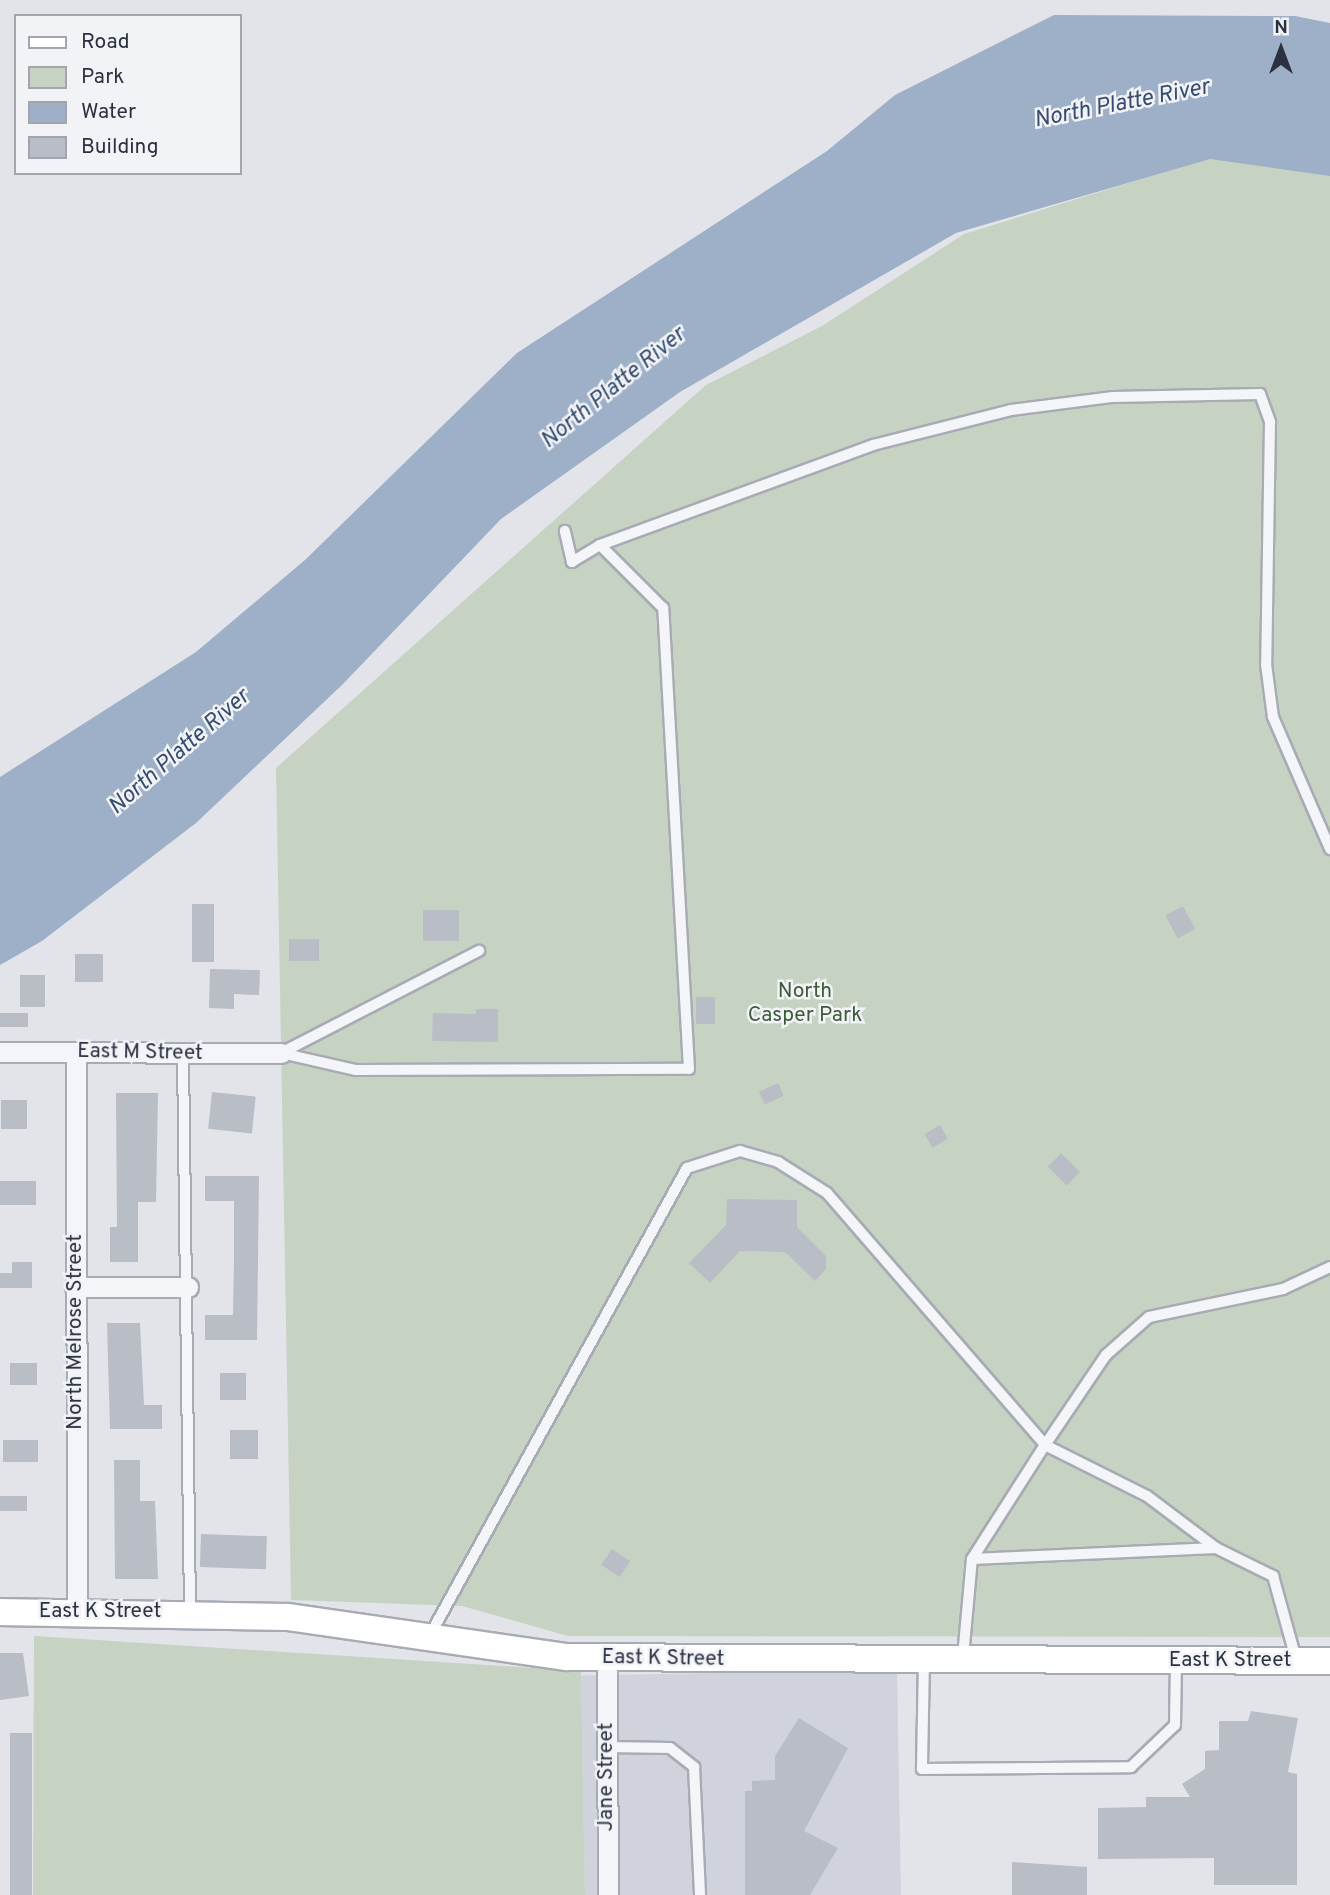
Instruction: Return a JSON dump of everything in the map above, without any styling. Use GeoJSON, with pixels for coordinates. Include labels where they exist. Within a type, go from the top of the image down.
{"type":"FeatureCollection","features":[{"type":"Feature","properties":{"kind":"street","name":"East M Street"},"geometry":{"type":"LineString","coordinates":[[0,1052],[281,1053]]}},
{"type":"Feature","properties":{"kind":"street","name":"North Melrose Street"},"geometry":{"type":"LineString","coordinates":[[76,1052],[77,1612]]}},
{"type":"Feature","properties":{"kind":"street"},"geometry":{"type":"LineString","coordinates":[[75,1287],[188,1287]]}},
{"type":"Feature","properties":{"kind":"street","name":"East K Street"},"geometry":{"type":"LineString","coordinates":[[0,1612],[190,1612],[288,1617],[430,1636],[517,1653],[607,1658],[1330,1661]]}},
{"type":"Feature","properties":{"kind":"street","name":"Jane Street"},"geometry":{"type":"LineString","coordinates":[[607,1658],[608,1895]]}},
{"type":"Feature","properties":{"kind":"lane"},"geometry":{"type":"LineString","coordinates":[[565,531],[572,562],[600,545],[873,446],[1011,410],[1113,397],[1259,394],[1270,422],[1266,664],[1273,717],[1330,849]]}},
{"type":"Feature","properties":{"kind":"lane"},"geometry":{"type":"LineString","coordinates":[[281,1053],[355,1070],[689,1069],[663,608],[600,545]]}},
{"type":"Feature","properties":{"kind":"lane"},"geometry":{"type":"LineString","coordinates":[[281,1053],[479,951]]}},
{"type":"Feature","properties":{"kind":"lane"},"geometry":{"type":"LineString","coordinates":[[183,1054],[190,1612]]}},
{"type":"Feature","properties":{"kind":"lane"},"geometry":{"type":"LineString","coordinates":[[430,1636],[687,1168],[740,1151],[778,1162],[827,1193],[1045,1446],[1147,1496],[1216,1548],[1273,1576],[1297,1661]]}},
{"type":"Feature","properties":{"kind":"lane"},"geometry":{"type":"LineString","coordinates":[[962,1660],[969,1634],[971,1559],[1106,1355],[1149,1317],[1283,1289],[1330,1267]]}},
{"type":"Feature","properties":{"kind":"lane"},"geometry":{"type":"LineString","coordinates":[[971,1559],[1216,1548]]}},
{"type":"Feature","properties":{"kind":"lane"},"geometry":{"type":"LineString","coordinates":[[924,1660],[922,1769],[1131,1768],[1175,1726],[1176,1661]]}},
{"type":"Feature","properties":{"kind":"lane"},"geometry":{"type":"LineString","coordinates":[[607,1747],[670,1748],[694,1767],[700,1895]]}},
{"type":"Feature","properties":{"kind":"shaded area"},"geometry":{"type":"Polygon","coordinates":[[[897,1670],[901,1895],[585,1895],[581,1676],[897,1670]]]}},
{"type":"Feature","properties":{"kind":"green space","name":"North Casper Park"},"geometry":{"type":"Polygon","coordinates":[[[1209,158],[1330,171],[1330,1637],[568,1636],[462,1606],[291,1600],[276,768],[706,385],[822,326],[964,234],[1209,158]]]}},
{"type":"Feature","properties":{"kind":"green space"},"geometry":{"type":"Polygon","coordinates":[[[34,1636],[581,1671],[585,1895],[33,1895],[34,1636]]]}},
{"type":"Feature","properties":{"kind":"water","name":"North Platte River"},"geometry":{"type":"Polygon","coordinates":[[[1054,15],[1295,16],[1330,23],[1330,176],[1210,159],[956,233],[680,392],[501,519],[343,684],[196,823],[42,941],[0,965],[0,777],[196,652],[305,560],[517,353],[827,151],[895,95],[1054,15]]]}},
{"type":"Feature","properties":{"kind":"building"},"geometry":{"type":"Polygon","coordinates":[[[192,904],[214,904],[214,962],[192,962],[192,904]]]}},
{"type":"Feature","properties":{"kind":"building"},"geometry":{"type":"Polygon","coordinates":[[[1183,906],[1195,929],[1178,938],[1165,915],[1183,906]]]}},
{"type":"Feature","properties":{"kind":"building"},"geometry":{"type":"Polygon","coordinates":[[[423,910],[459,910],[459,941],[423,941],[423,910]]]}},
{"type":"Feature","properties":{"kind":"building"},"geometry":{"type":"Polygon","coordinates":[[[289,939],[319,939],[319,961],[289,961],[289,939]]]}},
{"type":"Feature","properties":{"kind":"building"},"geometry":{"type":"Polygon","coordinates":[[[75,954],[103,954],[103,982],[75,982],[75,954]]]}},
{"type":"Feature","properties":{"kind":"building"},"geometry":{"type":"Polygon","coordinates":[[[210,969],[260,970],[259,995],[234,994],[234,1009],[209,1008],[210,969]]]}},
{"type":"Feature","properties":{"kind":"building"},"geometry":{"type":"Polygon","coordinates":[[[20,975],[45,975],[45,1007],[20,1007],[20,975]]]}},
{"type":"Feature","properties":{"kind":"building"},"geometry":{"type":"Polygon","coordinates":[[[696,997],[715,997],[715,1024],[696,1024],[696,997]]]}},
{"type":"Feature","properties":{"kind":"building"},"geometry":{"type":"Polygon","coordinates":[[[476,1009],[498,1009],[498,1042],[432,1041],[433,1013],[476,1014],[476,1009]]]}},
{"type":"Feature","properties":{"kind":"building"},"geometry":{"type":"Polygon","coordinates":[[[0,1013],[28,1013],[28,1027],[0,1027],[0,1013]]]}},
{"type":"Feature","properties":{"kind":"building"},"geometry":{"type":"Polygon","coordinates":[[[778,1083],[784,1096],[765,1105],[759,1092],[778,1083]]]}},
{"type":"Feature","properties":{"kind":"building"},"geometry":{"type":"Polygon","coordinates":[[[212,1092],[256,1097],[252,1133],[208,1129],[212,1092]]]}},
{"type":"Feature","properties":{"kind":"building"},"geometry":{"type":"Polygon","coordinates":[[[116,1093],[158,1093],[156,1202],[138,1202],[138,1262],[110,1262],[110,1227],[117,1227],[116,1093]]]}},
{"type":"Feature","properties":{"kind":"building"},"geometry":{"type":"Polygon","coordinates":[[[1,1100],[27,1100],[27,1129],[1,1129],[1,1100]]]}},
{"type":"Feature","properties":{"kind":"building"},"geometry":{"type":"Polygon","coordinates":[[[940,1125],[948,1139],[932,1148],[924,1134],[940,1125]]]}},
{"type":"Feature","properties":{"kind":"building"},"geometry":{"type":"Polygon","coordinates":[[[1061,1153],[1080,1172],[1067,1186],[1048,1166],[1061,1153]]]}},
{"type":"Feature","properties":{"kind":"building"},"geometry":{"type":"Polygon","coordinates":[[[205,1176],[259,1176],[257,1340],[205,1340],[205,1315],[233,1315],[234,1201],[205,1201],[205,1176]]]}},
{"type":"Feature","properties":{"kind":"building"},"geometry":{"type":"Polygon","coordinates":[[[0,1181],[36,1181],[36,1205],[0,1205],[0,1181]]]}},
{"type":"Feature","properties":{"kind":"building"},"geometry":{"type":"Polygon","coordinates":[[[727,1199],[797,1200],[797,1227],[826,1256],[826,1269],[815,1281],[785,1252],[740,1251],[710,1283],[689,1263],[726,1225],[727,1199]]]}},
{"type":"Feature","properties":{"kind":"building"},"geometry":{"type":"Polygon","coordinates":[[[12,1262],[32,1262],[32,1288],[0,1288],[0,1273],[12,1273],[12,1262]]]}},
{"type":"Feature","properties":{"kind":"building"},"geometry":{"type":"Polygon","coordinates":[[[107,1323],[140,1323],[144,1405],[162,1405],[162,1429],[110,1429],[107,1323]]]}},
{"type":"Feature","properties":{"kind":"building"},"geometry":{"type":"Polygon","coordinates":[[[10,1363],[37,1363],[37,1385],[10,1385],[10,1363]]]}},
{"type":"Feature","properties":{"kind":"building"},"geometry":{"type":"Polygon","coordinates":[[[220,1373],[246,1373],[246,1400],[220,1400],[220,1373]]]}},
{"type":"Feature","properties":{"kind":"building"},"geometry":{"type":"Polygon","coordinates":[[[230,1430],[258,1430],[258,1459],[230,1459],[230,1430]]]}},
{"type":"Feature","properties":{"kind":"building"},"geometry":{"type":"Polygon","coordinates":[[[3,1440],[38,1440],[38,1462],[3,1462],[3,1440]]]}},
{"type":"Feature","properties":{"kind":"building"},"geometry":{"type":"Polygon","coordinates":[[[114,1460],[140,1460],[140,1501],[155,1501],[158,1579],[115,1579],[114,1460]]]}},
{"type":"Feature","properties":{"kind":"building"},"geometry":{"type":"Polygon","coordinates":[[[0,1496],[27,1496],[27,1511],[0,1511],[0,1496]]]}},
{"type":"Feature","properties":{"kind":"building"},"geometry":{"type":"Polygon","coordinates":[[[201,1534],[267,1536],[266,1569],[200,1567],[201,1534]]]}},
{"type":"Feature","properties":{"kind":"building"},"geometry":{"type":"Polygon","coordinates":[[[612,1549],[630,1561],[620,1577],[601,1565],[612,1549]]]}},
{"type":"Feature","properties":{"kind":"building"},"geometry":{"type":"Polygon","coordinates":[[[0,1653],[23,1653],[29,1696],[0,1700],[0,1653]]]}},
{"type":"Feature","properties":{"kind":"building"},"geometry":{"type":"Polygon","coordinates":[[[1251,1711],[1298,1718],[1288,1772],[1297,1774],[1297,1885],[1214,1885],[1214,1858],[1098,1859],[1098,1808],[1146,1807],[1146,1797],[1190,1797],[1182,1784],[1205,1769],[1205,1751],[1219,1750],[1219,1721],[1248,1721],[1251,1711]]]}},
{"type":"Feature","properties":{"kind":"building"},"geometry":{"type":"Polygon","coordinates":[[[799,1718],[848,1748],[804,1831],[838,1848],[810,1895],[745,1895],[745,1791],[752,1791],[752,1781],[775,1780],[775,1756],[799,1718]]]}},
{"type":"Feature","properties":{"kind":"building"},"geometry":{"type":"Polygon","coordinates":[[[10,1733],[32,1733],[32,1895],[10,1895],[10,1733]]]}},
{"type":"Feature","properties":{"kind":"building"},"geometry":{"type":"Polygon","coordinates":[[[1012,1862],[1087,1867],[1087,1895],[1012,1895],[1012,1862]]]}}]}
